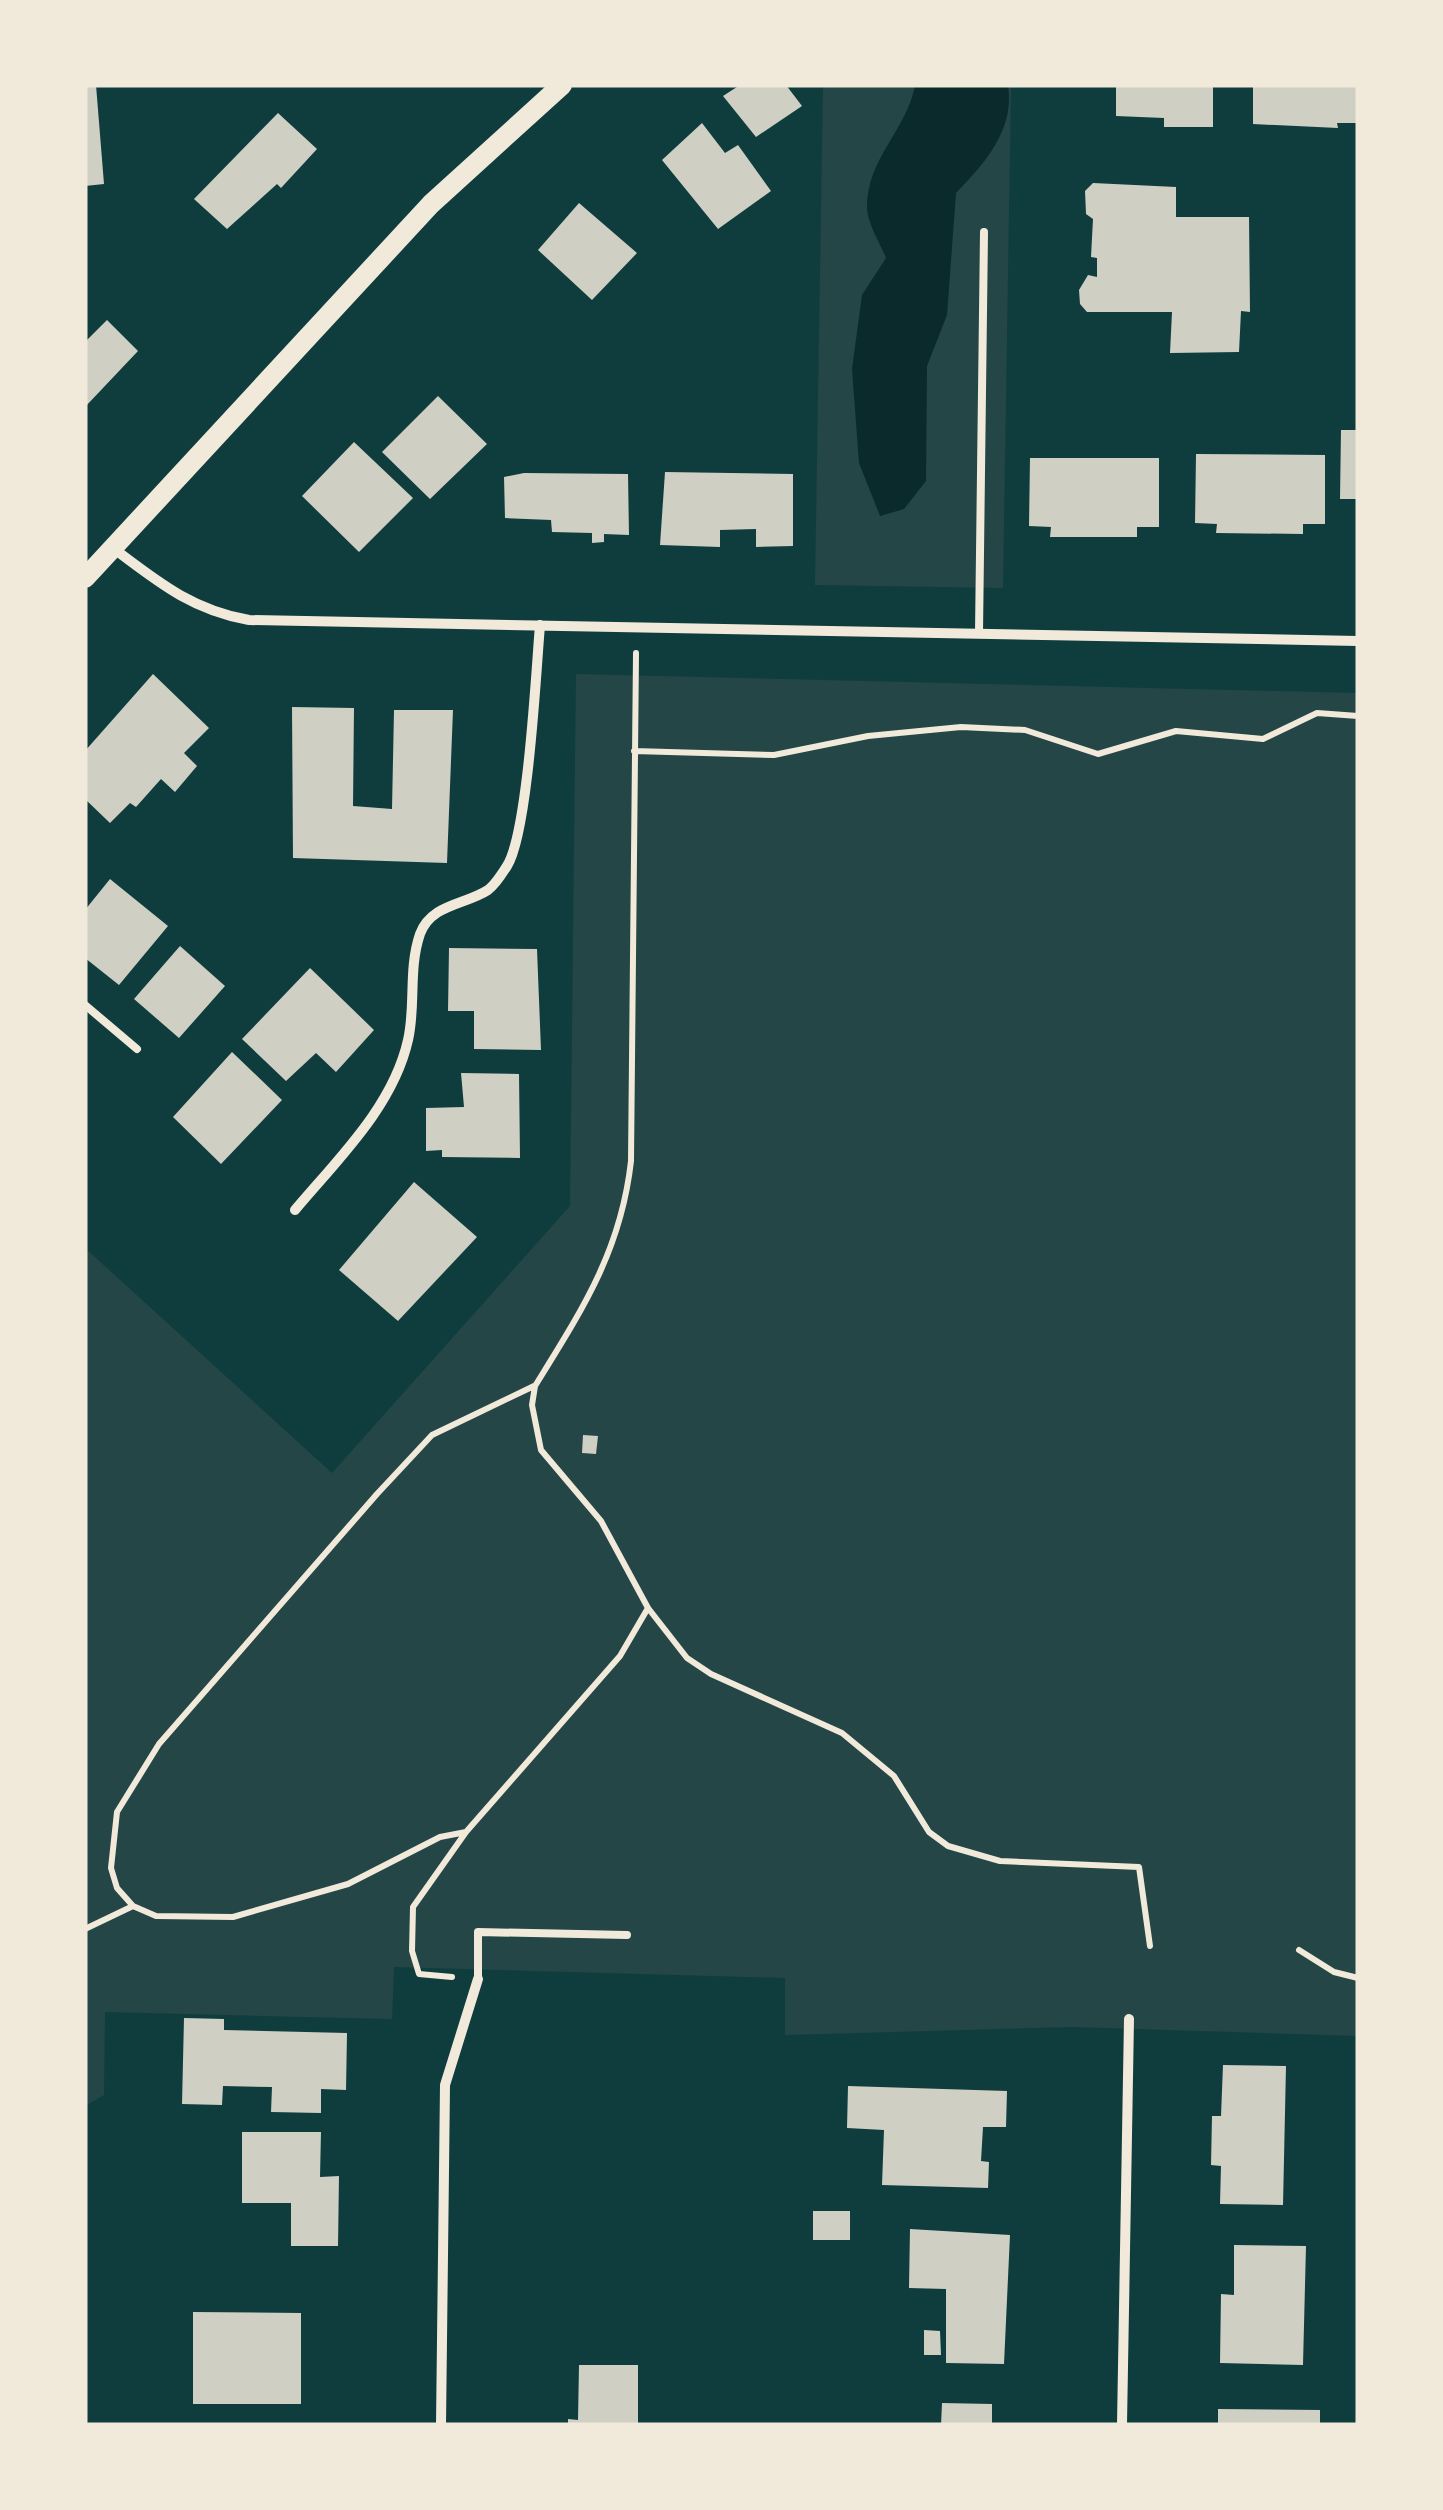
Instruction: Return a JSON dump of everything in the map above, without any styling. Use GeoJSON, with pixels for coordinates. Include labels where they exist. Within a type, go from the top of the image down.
{"type":"FeatureCollection","features":[{"type":"Feature","properties":{"kind":"main road"},"geometry":{"type":"LineString","coordinates":[[85,578],[431,204],[562,85]]}},
{"type":"Feature","properties":{"kind":"street"},"geometry":{"type":"LineString","coordinates":[[113,548],[176,597],[211,613],[249,620],[1358,641]]}},
{"type":"Feature","properties":{"kind":"street"},"geometry":{"type":"LineString","coordinates":[[295,1210],[365,1128],[390,1083],[408,1040],[411,984],[421,931],[441,909],[490,889],[510,862],[525,782],[540,625]]}},
{"type":"Feature","properties":{"kind":"street"},"geometry":{"type":"LineString","coordinates":[[441,2425],[445,2086],[478,1979]]}},
{"type":"Feature","properties":{"kind":"street"},"geometry":{"type":"LineString","coordinates":[[1122,2425],[1129,2020]]}},
{"type":"Feature","properties":{"kind":"lane"},"geometry":{"type":"LineString","coordinates":[[978,634],[984,232]]}},
{"type":"Feature","properties":{"kind":"lane"},"geometry":{"type":"LineString","coordinates":[[85,1005],[137,1049]]}},
{"type":"Feature","properties":{"kind":"lane"},"geometry":{"type":"LineString","coordinates":[[478,1979],[478,1932],[627,1935]]}},
{"type":"Feature","properties":{"kind":"path"},"geometry":{"type":"LineString","coordinates":[[636,627],[631,1161],[625,1211],[598,1283],[535,1386],[532,1405],[541,1450],[602,1521],[648,1608],[687,1658],[710,1674],[842,1733],[894,1776],[929,1832],[948,1846],[1000,1862],[1127,1863],[1140,1867],[1150,1946]]}},
{"type":"Feature","properties":{"kind":"path"},"geometry":{"type":"LineString","coordinates":[[634,751],[774,755],[868,736],[960,728],[1025,730],[1098,754],[1176,731],[1264,739],[1317,714],[1358,716]]}},
{"type":"Feature","properties":{"kind":"path"},"geometry":{"type":"LineString","coordinates":[[466,1832],[440,1837],[348,1884],[233,1917],[156,1916],[132,1906],[117,1888],[111,1868],[117,1812],[159,1744],[432,1435],[535,1386]]}},
{"type":"Feature","properties":{"kind":"path"},"geometry":{"type":"LineString","coordinates":[[478,1979],[419,1974],[412,1952],[413,1906],[466,1832],[620,1656],[648,1608]]}},
{"type":"Feature","properties":{"kind":"path"},"geometry":{"type":"LineString","coordinates":[[85,1929],[132,1906]]}},
{"type":"Feature","properties":{"kind":"path"},"geometry":{"type":"LineString","coordinates":[[1299,1950],[1334,1972],[1358,1978]]}},
{"type":"Feature","properties":{"kind":"shaded area"},"geometry":{"type":"Polygon","coordinates":[[[823,85],[1011,85],[1003,588],[815,585],[823,85]]]}},
{"type":"Feature","properties":{"kind":"shaded area"},"geometry":{"type":"Polygon","coordinates":[[[915,85],[1008,85],[1009,101],[996,145],[956,193],[947,315],[927,366],[926,481],[904,509],[880,516],[859,463],[852,369],[862,295],[886,258],[869,220],[869,190],[915,85]]]}},
{"type":"Feature","properties":{"kind":"shaded area"},"geometry":{"type":"Polygon","coordinates":[[[576,674],[1358,693],[1358,2036],[1072,2027],[785,2035],[785,1978],[394,1967],[392,2019],[105,2012],[104,2095],[85,2106],[85,1248],[332,1473],[570,1206],[576,674]]]}},
{"type":"Feature","properties":{"kind":"building"},"geometry":{"type":"Polygon","coordinates":[[[85,85],[96,85],[104,184],[85,186],[85,85]]]}},
{"type":"Feature","properties":{"kind":"building"},"geometry":{"type":"Polygon","coordinates":[[[740,85],[786,85],[802,106],[756,137],[723,96],[740,85]]]}},
{"type":"Feature","properties":{"kind":"building"},"geometry":{"type":"Polygon","coordinates":[[[1116,85],[1213,85],[1213,127],[1164,127],[1164,118],[1116,116],[1116,85]]]}},
{"type":"Feature","properties":{"kind":"building"},"geometry":{"type":"Polygon","coordinates":[[[1253,85],[1358,85],[1358,123],[1337,123],[1338,128],[1253,124],[1253,85]]]}},
{"type":"Feature","properties":{"kind":"building"},"geometry":{"type":"Polygon","coordinates":[[[278,113],[317,149],[281,188],[277,184],[227,229],[194,199],[278,113]]]}},
{"type":"Feature","properties":{"kind":"building"},"geometry":{"type":"Polygon","coordinates":[[[702,123],[725,153],[738,145],[771,191],[718,229],[662,160],[702,123]]]}},
{"type":"Feature","properties":{"kind":"building"},"geometry":{"type":"Polygon","coordinates":[[[1093,183],[1176,187],[1176,217],[1249,217],[1250,312],[1241,311],[1239,352],[1170,353],[1172,312],[1087,312],[1080,304],[1079,290],[1088,275],[1097,277],[1097,258],[1091,257],[1093,219],[1086,214],[1085,191],[1093,183]]]}},
{"type":"Feature","properties":{"kind":"building"},"geometry":{"type":"Polygon","coordinates":[[[579,203],[637,253],[592,300],[538,250],[579,203]]]}},
{"type":"Feature","properties":{"kind":"building"},"geometry":{"type":"Polygon","coordinates":[[[107,320],[138,351],[85,407],[85,342],[107,320]]]}},
{"type":"Feature","properties":{"kind":"building"},"geometry":{"type":"Polygon","coordinates":[[[438,396],[487,444],[430,499],[382,452],[438,396]]]}},
{"type":"Feature","properties":{"kind":"building"},"geometry":{"type":"Polygon","coordinates":[[[1341,430],[1358,430],[1358,499],[1340,499],[1341,430]]]}},
{"type":"Feature","properties":{"kind":"building"},"geometry":{"type":"Polygon","coordinates":[[[354,442],[413,498],[359,552],[302,496],[354,442]]]}},
{"type":"Feature","properties":{"kind":"building"},"geometry":{"type":"Polygon","coordinates":[[[1196,454],[1325,455],[1325,524],[1303,524],[1303,534],[1216,533],[1217,524],[1195,523],[1196,454]]]}},
{"type":"Feature","properties":{"kind":"building"},"geometry":{"type":"Polygon","coordinates":[[[1030,458],[1159,458],[1159,527],[1137,527],[1137,537],[1050,537],[1051,527],[1029,526],[1030,458]]]}},
{"type":"Feature","properties":{"kind":"building"},"geometry":{"type":"Polygon","coordinates":[[[665,472],[793,474],[793,546],[756,547],[756,529],[720,530],[720,547],[660,545],[665,472]]]}},
{"type":"Feature","properties":{"kind":"building"},"geometry":{"type":"Polygon","coordinates":[[[524,473],[628,474],[629,535],[604,534],[604,542],[592,543],[592,533],[552,532],[551,520],[505,518],[504,477],[524,473]]]}},
{"type":"Feature","properties":{"kind":"building"},"geometry":{"type":"Polygon","coordinates":[[[153,674],[209,728],[184,753],[197,766],[175,792],[161,779],[136,807],[130,803],[110,823],[85,799],[85,751],[153,674]]]}},
{"type":"Feature","properties":{"kind":"building"},"geometry":{"type":"Polygon","coordinates":[[[292,707],[354,708],[353,806],[392,809],[394,710],[453,710],[447,863],[293,858],[292,707]]]}},
{"type":"Feature","properties":{"kind":"building"},"geometry":{"type":"Polygon","coordinates":[[[110,879],[168,926],[119,985],[85,958],[85,910],[110,879]]]}},
{"type":"Feature","properties":{"kind":"building"},"geometry":{"type":"Polygon","coordinates":[[[180,946],[225,986],[179,1038],[134,999],[180,946]]]}},
{"type":"Feature","properties":{"kind":"building"},"geometry":{"type":"Polygon","coordinates":[[[449,948],[537,949],[541,1050],[474,1049],[474,1011],[448,1011],[449,948]]]}},
{"type":"Feature","properties":{"kind":"building"},"geometry":{"type":"Polygon","coordinates":[[[310,968],[374,1030],[336,1072],[316,1053],[286,1081],[242,1039],[310,968]]]}},
{"type":"Feature","properties":{"kind":"building"},"geometry":{"type":"Polygon","coordinates":[[[232,1052],[282,1100],[221,1164],[173,1117],[232,1052]]]}},
{"type":"Feature","properties":{"kind":"building"},"geometry":{"type":"Polygon","coordinates":[[[461,1073],[519,1074],[520,1158],[442,1157],[442,1150],[426,1151],[426,1108],[464,1107],[461,1073]]]}},
{"type":"Feature","properties":{"kind":"building"},"geometry":{"type":"Polygon","coordinates":[[[414,1182],[477,1237],[398,1321],[339,1270],[414,1182]]]}},
{"type":"Feature","properties":{"kind":"building"},"geometry":{"type":"Polygon","coordinates":[[[583,1435],[598,1436],[596,1454],[582,1453],[583,1435]]]}},
{"type":"Feature","properties":{"kind":"building"},"geometry":{"type":"Polygon","coordinates":[[[184,2018],[224,2019],[224,2030],[347,2033],[346,2090],[321,2089],[321,2113],[271,2112],[272,2087],[223,2086],[222,2105],[182,2104],[184,2018]]]}},
{"type":"Feature","properties":{"kind":"building"},"geometry":{"type":"Polygon","coordinates":[[[1223,2065],[1286,2066],[1283,2205],[1220,2204],[1221,2166],[1211,2165],[1212,2116],[1221,2116],[1223,2065]]]}},
{"type":"Feature","properties":{"kind":"building"},"geometry":{"type":"Polygon","coordinates":[[[848,2086],[1007,2091],[1006,2127],[983,2127],[981,2161],[989,2162],[988,2188],[882,2185],[884,2130],[847,2128],[848,2086]]]}},
{"type":"Feature","properties":{"kind":"building"},"geometry":{"type":"Polygon","coordinates":[[[242,2132],[321,2132],[320,2177],[339,2176],[338,2246],[291,2246],[291,2203],[242,2203],[242,2132]]]}},
{"type":"Feature","properties":{"kind":"building"},"geometry":{"type":"Polygon","coordinates":[[[813,2211],[850,2211],[850,2240],[813,2240],[813,2211]]]}},
{"type":"Feature","properties":{"kind":"building"},"geometry":{"type":"Polygon","coordinates":[[[910,2229],[1010,2235],[1004,2364],[946,2363],[946,2289],[909,2288],[910,2229]]]}},
{"type":"Feature","properties":{"kind":"building"},"geometry":{"type":"Polygon","coordinates":[[[1234,2245],[1306,2246],[1303,2365],[1220,2363],[1221,2294],[1234,2295],[1234,2245]]]}},
{"type":"Feature","properties":{"kind":"building"},"geometry":{"type":"Polygon","coordinates":[[[193,2312],[301,2313],[301,2404],[193,2404],[193,2312]]]}},
{"type":"Feature","properties":{"kind":"building"},"geometry":{"type":"Polygon","coordinates":[[[924,2330],[940,2331],[941,2355],[924,2355],[924,2330]]]}},
{"type":"Feature","properties":{"kind":"building"},"geometry":{"type":"Polygon","coordinates":[[[579,2365],[638,2365],[638,2425],[568,2425],[568,2419],[578,2420],[579,2365]]]}},
{"type":"Feature","properties":{"kind":"building"},"geometry":{"type":"Polygon","coordinates":[[[942,2403],[992,2404],[992,2425],[941,2425],[942,2403]]]}},
{"type":"Feature","properties":{"kind":"building"},"geometry":{"type":"Polygon","coordinates":[[[1218,2409],[1320,2410],[1320,2425],[1218,2425],[1218,2409]]]}}]}
